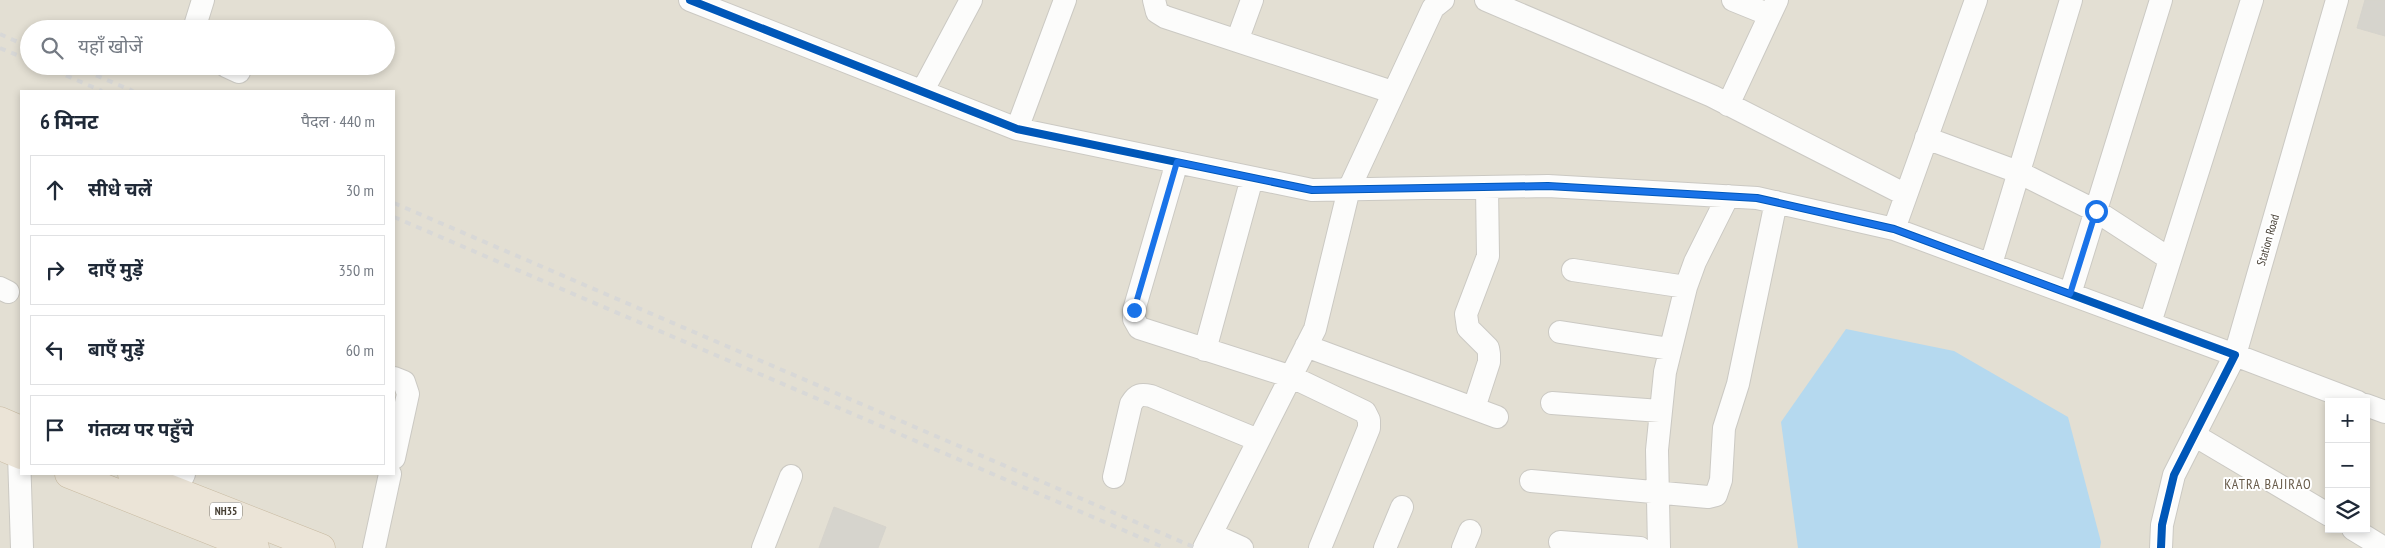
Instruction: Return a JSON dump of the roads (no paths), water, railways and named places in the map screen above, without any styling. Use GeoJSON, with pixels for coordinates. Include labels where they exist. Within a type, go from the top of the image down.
{"type":"FeatureCollection","features":[{"type":"Feature","properties":{"kind":"highway"},"geometry":{"type":"LineString","coordinates":[[0,421],[15,446]]}},
{"type":"Feature","properties":{"kind":"highway","name":"NH35"},"geometry":{"type":"LineString","coordinates":[[72,475],[255,548]]}},
{"type":"Feature","properties":{"kind":"highway","name":"NH35"},"geometry":{"type":"LineString","coordinates":[[137,475],[180,483],[321,548]]}},
{"type":"Feature","properties":{"kind":"street"},"geometry":{"type":"LineString","coordinates":[[197,20],[203,0]]}},
{"type":"Feature","properties":{"kind":"street"},"geometry":{"type":"LineString","coordinates":[[690,0],[923,90],[1017,129],[1312,190],[1548,186],[1728,196],[1757,198],[1894,229],[2235,354],[2348,398]]}},
{"type":"Feature","properties":{"kind":"street"},"geometry":{"type":"LineString","coordinates":[[923,90],[971,0]]}},
{"type":"Feature","properties":{"kind":"street"},"geometry":{"type":"LineString","coordinates":[[1017,129],[1065,0]]}},
{"type":"Feature","properties":{"kind":"street"},"geometry":{"type":"LineString","coordinates":[[1154,0],[1157,12],[1165,17],[1392,92]]}},
{"type":"Feature","properties":{"kind":"street"},"geometry":{"type":"LineString","coordinates":[[1237,41],[1252,0]]}},
{"type":"Feature","properties":{"kind":"street"},"geometry":{"type":"LineString","coordinates":[[1242,548],[1207,541],[1292,377],[1315,328],[1349,190],[1392,92],[1433,8],[1443,0]]}},
{"type":"Feature","properties":{"kind":"street"},"geometry":{"type":"LineString","coordinates":[[1486,0],[1712,96],[1906,195]]}},
{"type":"Feature","properties":{"kind":"street"},"geometry":{"type":"LineString","coordinates":[[1728,105],[1774,7],[1733,0]]}},
{"type":"Feature","properties":{"kind":"street"},"geometry":{"type":"LineString","coordinates":[[1894,229],[1976,0]]}},
{"type":"Feature","properties":{"kind":"street"},"geometry":{"type":"LineString","coordinates":[[1991,264],[2071,0]]}},
{"type":"Feature","properties":{"kind":"street"},"geometry":{"type":"LineString","coordinates":[[2070,294],[2161,0]]}},
{"type":"Feature","properties":{"kind":"street"},"geometry":{"type":"LineString","coordinates":[[2150,323],[2252,0]]}},
{"type":"Feature","properties":{"kind":"street","name":"Station Road"},"geometry":{"type":"LineString","coordinates":[[2161,548],[2162,525],[2174,475],[2235,354],[2336,0]]}},
{"type":"Feature","properties":{"kind":"street"},"geometry":{"type":"LineString","coordinates":[[1926,138],[2018,172],[2096,211],[2170,259]]}},
{"type":"Feature","properties":{"kind":"street"},"geometry":{"type":"LineString","coordinates":[[1177,162],[1134,310],[1134,319],[1139,328],[1292,377],[1365,412],[1369,420],[1369,428],[1320,548]]}},
{"type":"Feature","properties":{"kind":"street"},"geometry":{"type":"LineString","coordinates":[[1205,350],[1252,178]]}},
{"type":"Feature","properties":{"kind":"street"},"geometry":{"type":"LineString","coordinates":[[1474,408],[1489,362],[1489,354],[1488,348],[1468,328],[1466,314],[1488,256],[1487,187]]}},
{"type":"Feature","properties":{"kind":"street"},"geometry":{"type":"LineString","coordinates":[[1659,548],[1657,450],[1660,410],[1670,349],[1694,262],[1728,196]]}},
{"type":"Feature","properties":{"kind":"street"},"geometry":{"type":"LineString","coordinates":[[1531,481],[1708,497],[1716,495],[1720,488],[1724,428],[1738,384],[1776,202]]}},
{"type":"Feature","properties":{"kind":"street"},"geometry":{"type":"LineString","coordinates":[[1573,270],[1686,287]]}},
{"type":"Feature","properties":{"kind":"street"},"geometry":{"type":"LineString","coordinates":[[1560,332],[1670,349]]}},
{"type":"Feature","properties":{"kind":"street"},"geometry":{"type":"LineString","coordinates":[[1306,346],[1497,417]]}},
{"type":"Feature","properties":{"kind":"street"},"geometry":{"type":"LineString","coordinates":[[395,378],[404,382],[408,394],[395,453]]}},
{"type":"Feature","properties":{"kind":"street"},"geometry":{"type":"LineString","coordinates":[[1114,478],[1131,404],[1135,397],[1141,394],[1151,396],[1258,440]]}},
{"type":"Feature","properties":{"kind":"street"},"geometry":{"type":"LineString","coordinates":[[1552,403],[1660,410]]}},
{"type":"Feature","properties":{"kind":"street"},"geometry":{"type":"LineString","coordinates":[[2370,406],[2385,412]]}},
{"type":"Feature","properties":{"kind":"street"},"geometry":{"type":"LineString","coordinates":[[2194,435],[2325,513]]}},
{"type":"Feature","properties":{"kind":"street"},"geometry":{"type":"LineString","coordinates":[[15,446],[22,548]]}},
{"type":"Feature","properties":{"kind":"street"},"geometry":{"type":"LineString","coordinates":[[374,548],[390,475]]}},
{"type":"Feature","properties":{"kind":"street"},"geometry":{"type":"LineString","coordinates":[[764,548],[791,476]]}},
{"type":"Feature","properties":{"kind":"street"},"geometry":{"type":"LineString","coordinates":[[1385,548],[1402,507]]}},
{"type":"Feature","properties":{"kind":"street"},"geometry":{"type":"LineString","coordinates":[[2360,533],[2384,548]]}},
{"type":"Feature","properties":{"kind":"street"},"geometry":{"type":"LineString","coordinates":[[1560,542],[1640,548]]}},
{"type":"Feature","properties":{"kind":"water"},"geometry":{"type":"Polygon","coordinates":[[[1846,329],[1954,351],[2068,417],[2101,542],[2100,548],[1798,548],[1781,422],[1846,329]]]}},
{"type":"Feature","properties":{"kind":"railway"},"geometry":{"type":"LineString","coordinates":[[0,34],[20,43]]}},
{"type":"Feature","properties":{"kind":"railway"},"geometry":{"type":"LineString","coordinates":[[0,48],[20,56]]}},
{"type":"Feature","properties":{"kind":"railway"},"geometry":{"type":"LineString","coordinates":[[65,75],[100,90]]}},
{"type":"Feature","properties":{"kind":"railway"},"geometry":{"type":"LineString","coordinates":[[95,75],[131,90]]}},
{"type":"Feature","properties":{"kind":"railway"},"geometry":{"type":"LineString","coordinates":[[395,203],[1196,548]]}},
{"type":"Feature","properties":{"kind":"railway"},"geometry":{"type":"LineString","coordinates":[[395,217],[1165,548]]}},
{"type":"Feature","properties":{"kind":"district","name":"KATRA BAJIRAO"},"geometry":{"type":"Point","coordinates":[2268,484]}}]}
